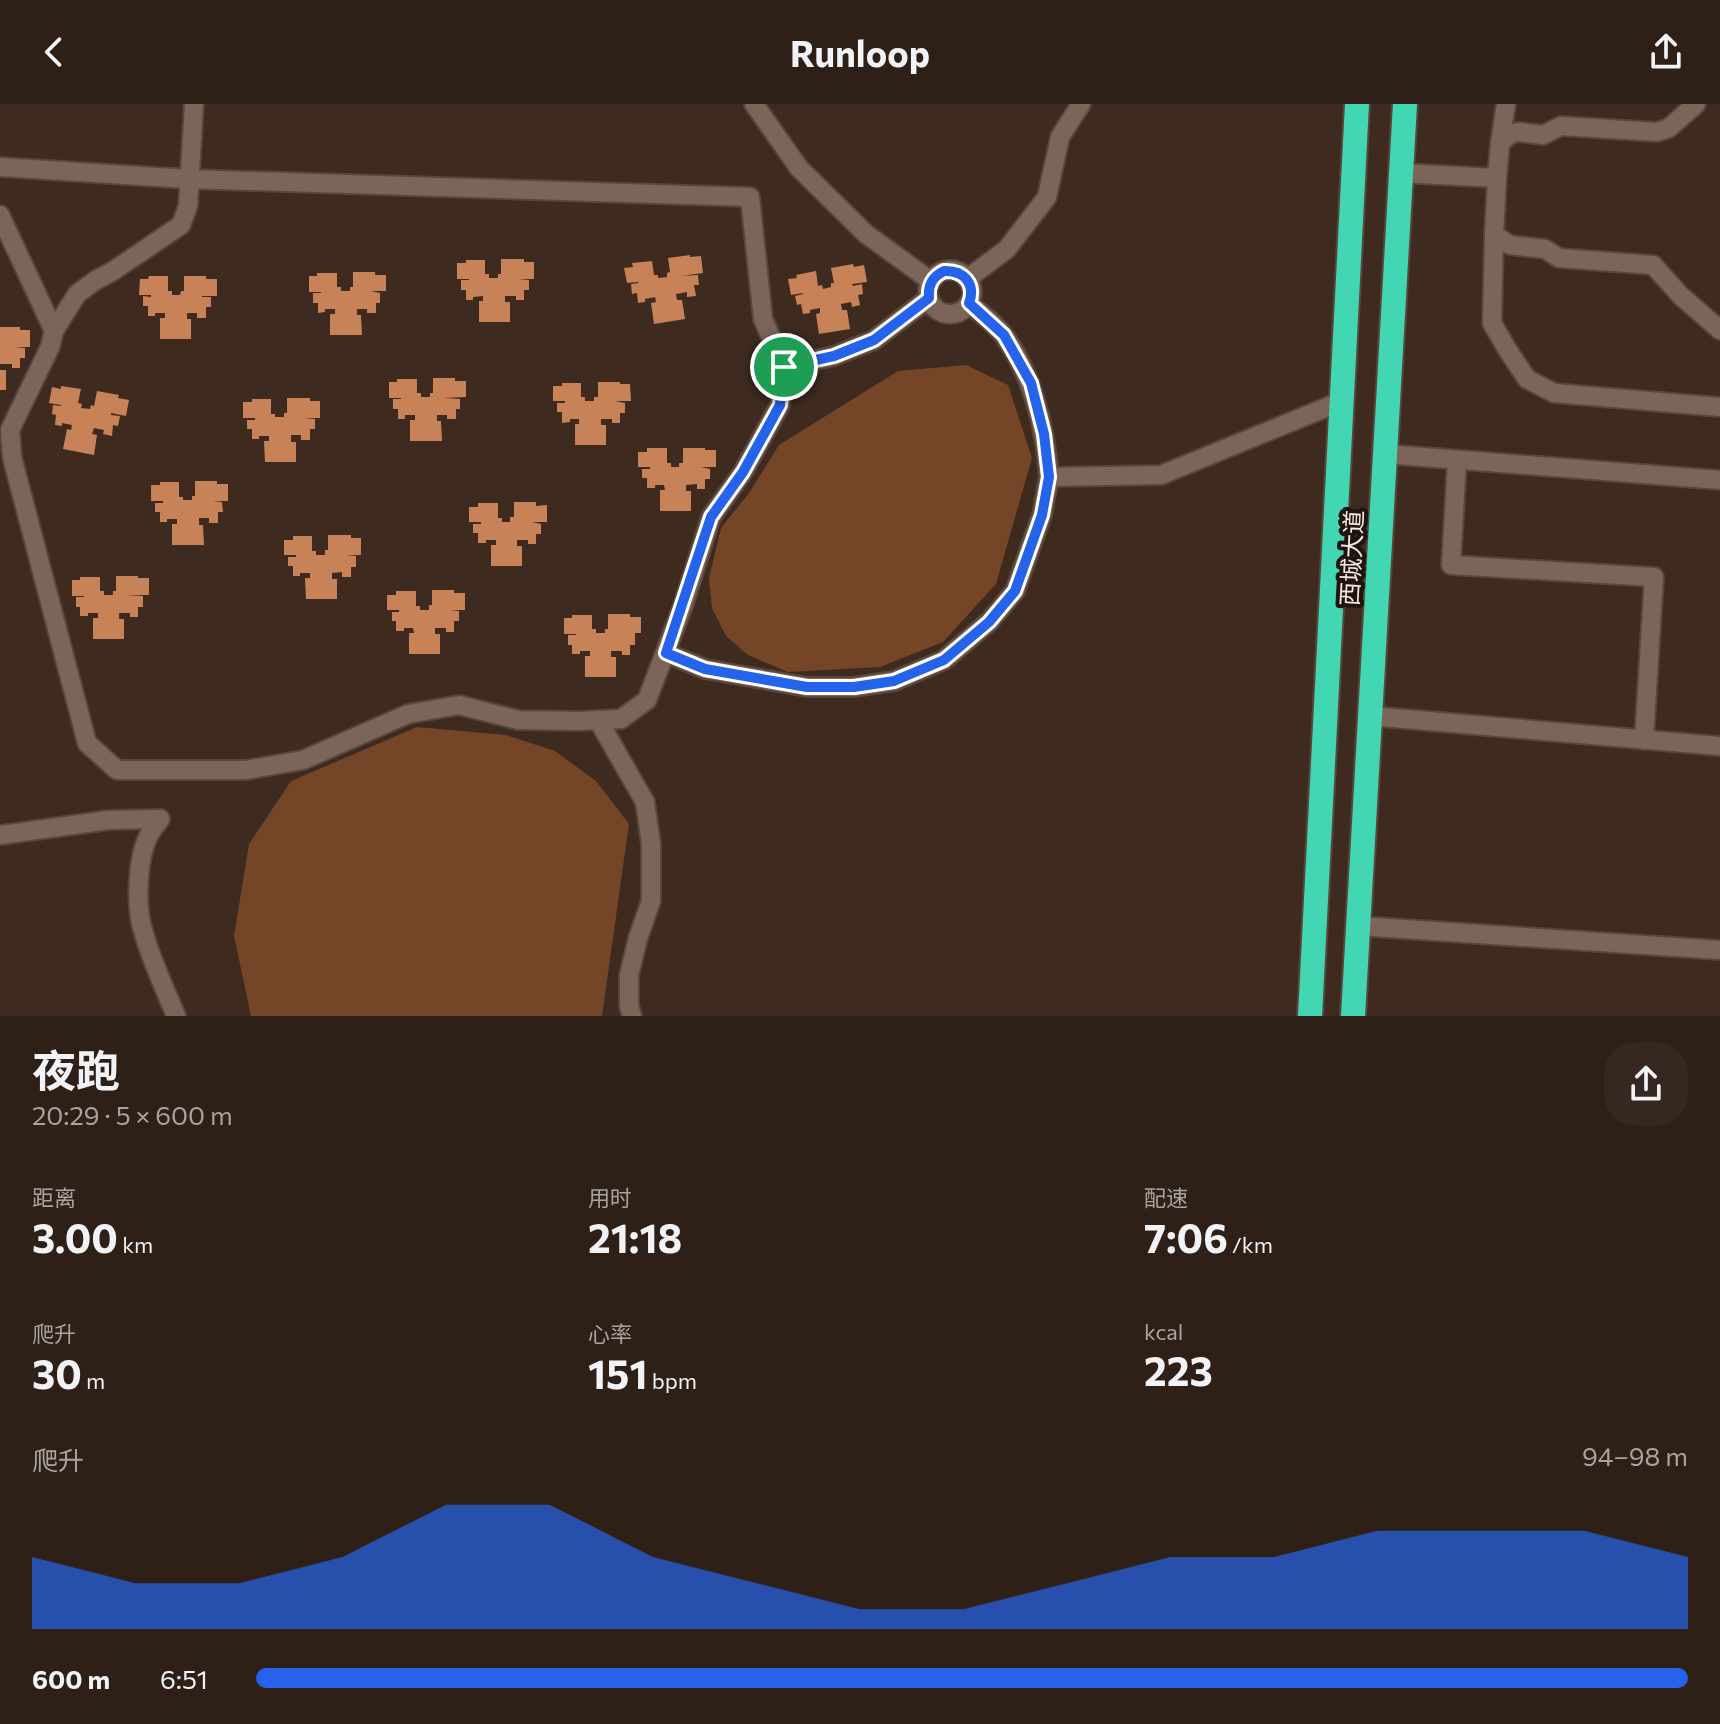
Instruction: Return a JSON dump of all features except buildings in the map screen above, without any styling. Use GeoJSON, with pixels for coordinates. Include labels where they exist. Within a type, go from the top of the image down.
{"type":"FeatureCollection","features":[{"type":"Feature","properties":{"kind":"highway","name":"西城大道"},"geometry":{"type":"LineString","coordinates":[[1310,1016],[1357,104]]}},
{"type":"Feature","properties":{"kind":"highway","name":"西城大道"},"geometry":{"type":"LineString","coordinates":[[1353,1016],[1405,104]]}},
{"type":"Feature","properties":{"kind":"street"},"geometry":{"type":"LineString","coordinates":[[0,167],[189,179],[750,197],[763,319],[784,367],[780,405],[743,472],[711,517],[666,653],[647,700],[621,719],[518,720],[459,705],[408,714],[303,760],[246,770],[117,770],[87,743],[12,457],[10,430],[50,347],[54,331],[77,294],[181,225],[188,206],[189,179],[194,104]]}},
{"type":"Feature","properties":{"kind":"street"},"geometry":{"type":"LineString","coordinates":[[754,104],[799,168],[866,234],[930,290],[933,305],[939,311],[947,314],[963,310],[972,295],[967,279],[961,273],[944,271],[937,275],[930,290],[874,340],[834,356],[784,367]]}},
{"type":"Feature","properties":{"kind":"street"},"geometry":{"type":"LineString","coordinates":[[967,279],[1007,249],[1047,197],[1060,137],[1081,104]]}},
{"type":"Feature","properties":{"kind":"street"},"geometry":{"type":"LineString","coordinates":[[1506,104],[1497,178],[1492,323],[1527,379],[1554,393],[1720,407]]}},
{"type":"Feature","properties":{"kind":"street"},"geometry":{"type":"LineString","coordinates":[[1500,143],[1510,134],[1543,135],[1561,126],[1657,132],[1669,128],[1696,104]]}},
{"type":"Feature","properties":{"kind":"street"},"geometry":{"type":"LineString","coordinates":[[1400,173],[1497,178]]}},
{"type":"Feature","properties":{"kind":"street"},"geometry":{"type":"LineString","coordinates":[[0,215],[54,331]]}},
{"type":"Feature","properties":{"kind":"street"},"geometry":{"type":"LineString","coordinates":[[1494,235],[1510,245],[1545,249],[1559,258],[1653,265],[1681,296],[1720,330]]}},
{"type":"Feature","properties":{"kind":"street"},"geometry":{"type":"LineString","coordinates":[[666,653],[705,669],[807,687],[854,687],[894,681],[944,660],[989,622],[1015,591],[1042,515],[1049,477],[1044,434],[1031,383],[1004,335],[969,303]]}},
{"type":"Feature","properties":{"kind":"street"},"geometry":{"type":"LineString","coordinates":[[1049,477],[1161,475],[1342,401]]}},
{"type":"Feature","properties":{"kind":"street"},"geometry":{"type":"LineString","coordinates":[[1385,454],[1720,480]]}},
{"type":"Feature","properties":{"kind":"street"},"geometry":{"type":"LineString","coordinates":[[1457,460],[1451,565],[1654,577],[1644,740]]}},
{"type":"Feature","properties":{"kind":"street"},"geometry":{"type":"LineString","coordinates":[[1370,716],[1720,746]]}},
{"type":"Feature","properties":{"kind":"street"},"geometry":{"type":"LineString","coordinates":[[598,720],[645,802],[651,844],[651,901],[629,975],[632,1016]]}},
{"type":"Feature","properties":{"kind":"street"},"geometry":{"type":"LineString","coordinates":[[0,835],[109,820],[160,819],[149,835],[143,854],[139,911],[143,932],[176,1016]]}},
{"type":"Feature","properties":{"kind":"street"},"geometry":{"type":"LineString","coordinates":[[1358,926],[1720,950]]}},
{"type":"Feature","properties":{"kind":"shaded area"},"geometry":{"type":"Polygon","coordinates":[[[966,365],[1008,385],[1032,458],[996,584],[943,642],[880,667],[788,672],[748,655],[726,636],[712,608],[709,578],[721,528],[749,493],[779,445],[898,371],[966,365]]]}},
{"type":"Feature","properties":{"kind":"shaded area"},"geometry":{"type":"Polygon","coordinates":[[[417,727],[506,735],[555,751],[596,781],[629,824],[602,1016],[251,1016],[234,936],[249,844],[291,781],[417,727]]]}},
{"type":"Feature","properties":{"kind":"route"},"geometry":{"type":"LineString","coordinates":[[953,271],[967,279],[972,295],[969,303],[1004,335],[1031,383],[1044,434],[1049,477],[1042,515],[1015,591],[989,622],[944,660],[894,681],[854,687],[807,687],[705,669],[666,653],[711,517],[743,472],[780,405],[784,367],[834,356],[874,340],[929,298],[928,289],[937,275],[953,271]]}}]}
